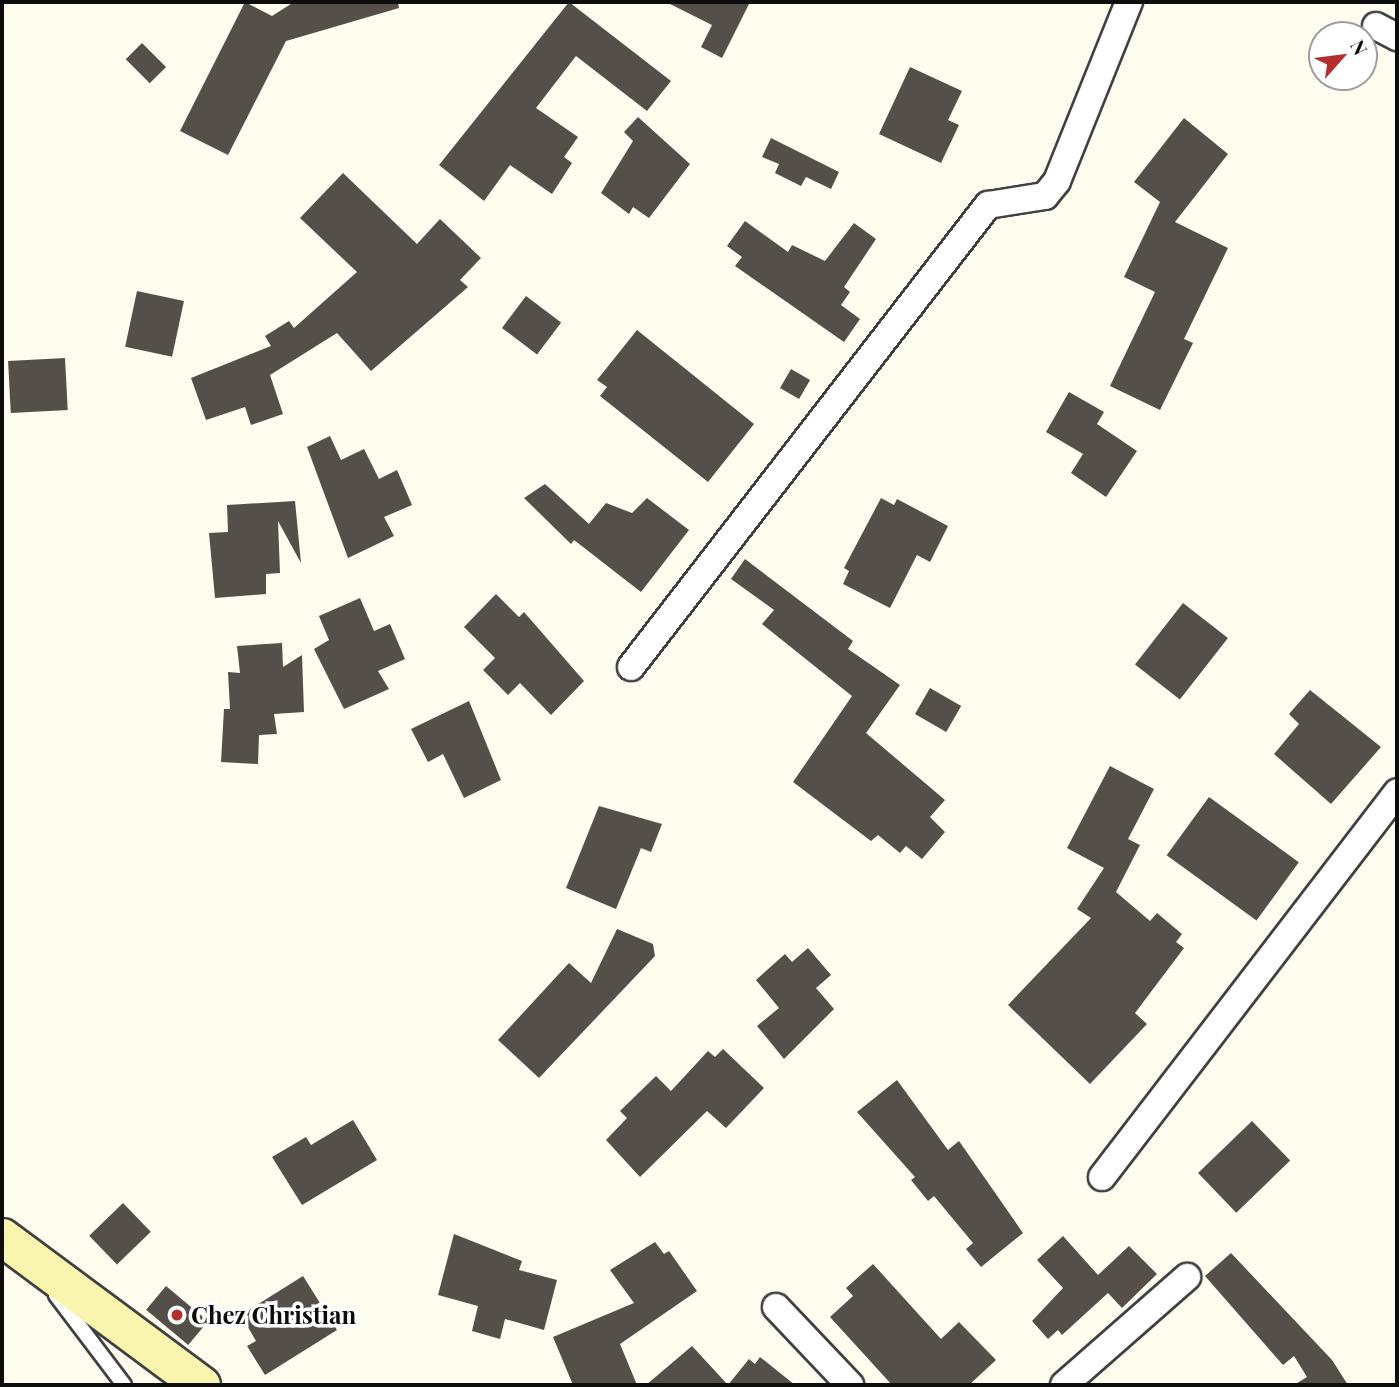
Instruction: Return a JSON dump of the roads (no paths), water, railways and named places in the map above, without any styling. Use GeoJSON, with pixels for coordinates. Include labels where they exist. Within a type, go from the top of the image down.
{"type":"FeatureCollection","features":[{"type":"Feature","properties":{"kind":"main road"},"geometry":{"type":"LineString","coordinates":[[6,1240],[201,1385]]}},
{"type":"Feature","properties":{"kind":"street"},"geometry":{"type":"LineString","coordinates":[[631,667],[988,205],[1045,196],[1057,181],[1129,2]]}},
{"type":"Feature","properties":{"kind":"street"},"geometry":{"type":"LineString","coordinates":[[1102,1177],[1397,792]]}},
{"type":"Feature","properties":{"kind":"street"},"geometry":{"type":"LineString","coordinates":[[1064,1385],[1187,1277]]}},
{"type":"Feature","properties":{"kind":"street"},"geometry":{"type":"LineString","coordinates":[[776,1307],[850,1385]]}},
{"type":"Feature","properties":{"kind":"lane"},"geometry":{"type":"LineString","coordinates":[[6,1240],[124,1385]]}},
{"type":"Feature","properties":{"kind":"place","name":"Chez Christian"},"geometry":{"type":"Point","coordinates":[177,1315]}}]}
